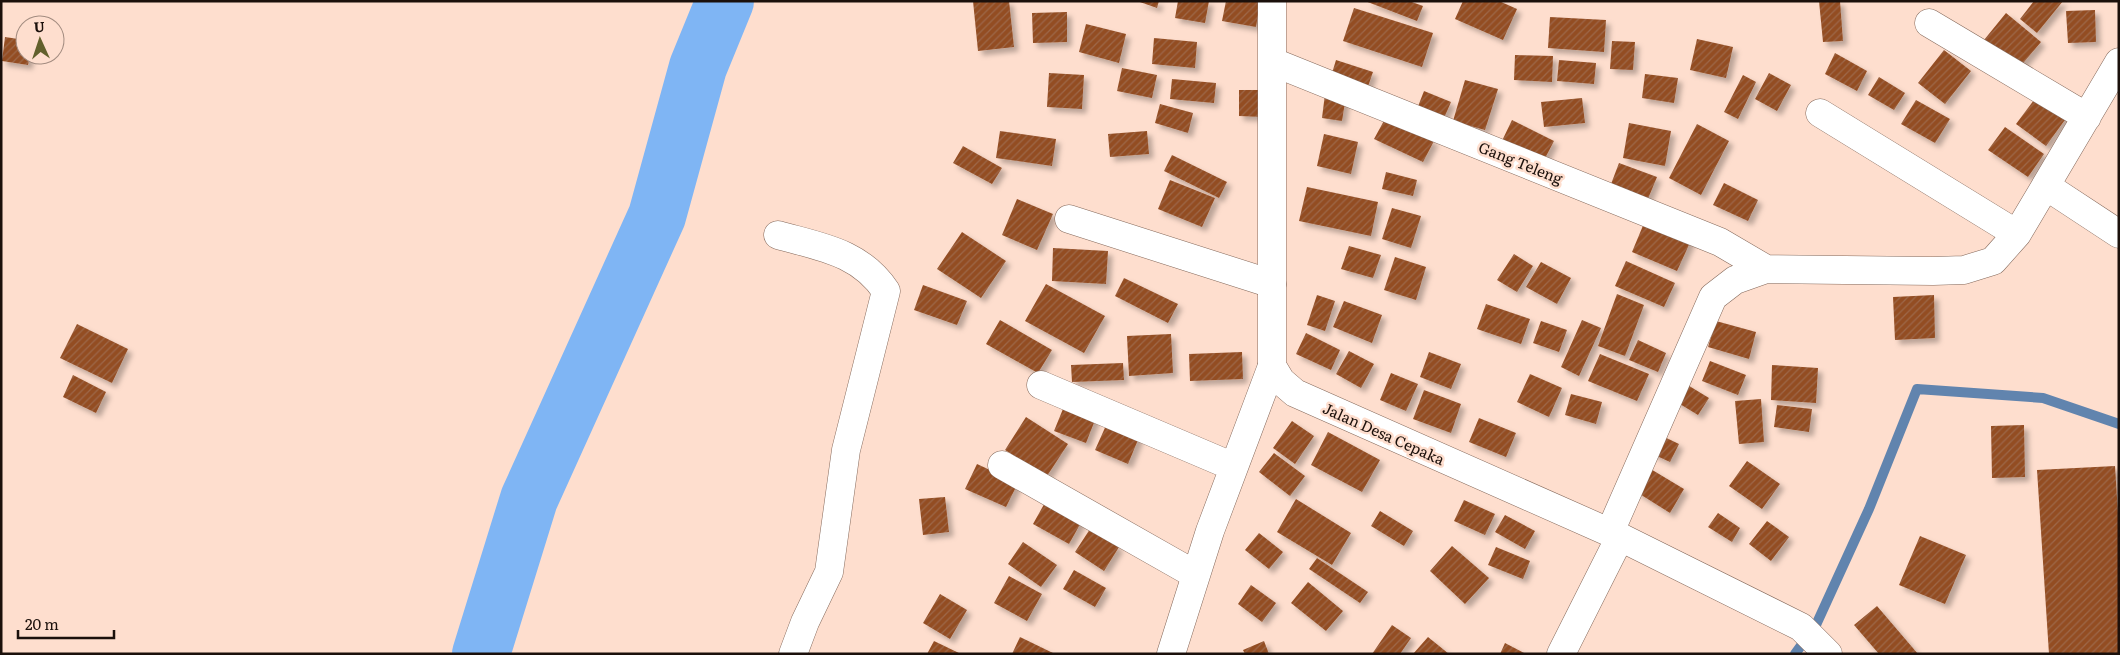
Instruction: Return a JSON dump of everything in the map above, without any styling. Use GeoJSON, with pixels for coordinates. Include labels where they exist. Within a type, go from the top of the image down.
{"type":"FeatureCollection","features":[{"type":"Feature","properties":{"kind":"street"},"geometry":{"type":"LineString","coordinates":[[1171,654],[1196,575],[1272,366],[1272,1]]}},
{"type":"Feature","properties":{"kind":"street"},"geometry":{"type":"LineString","coordinates":[[1929,23],[2087,117]]}},
{"type":"Feature","properties":{"kind":"street","name":"Gang Teleng"},"geometry":{"type":"LineString","coordinates":[[1272,62],[1720,242],[1766,269]]}},
{"type":"Feature","properties":{"kind":"street"},"geometry":{"type":"LineString","coordinates":[[1561,654],[1615,535],[1714,297],[1735,280],[1766,269],[1933,272],[1964,270],[1993,261],[2017,234],[2119,62]]}},
{"type":"Feature","properties":{"kind":"street"},"geometry":{"type":"LineString","coordinates":[[1820,113],[2017,234]]}},
{"type":"Feature","properties":{"kind":"street"},"geometry":{"type":"LineString","coordinates":[[2046,186],[2119,234]]}},
{"type":"Feature","properties":{"kind":"street"},"geometry":{"type":"LineString","coordinates":[[1069,219],[1272,284]]}},
{"type":"Feature","properties":{"kind":"street"},"geometry":{"type":"LineString","coordinates":[[778,235],[846,255],[877,278],[886,291],[846,450],[828,572],[805,622],[793,654]]}},
{"type":"Feature","properties":{"kind":"street","name":"Jalan Desa Cepaka"},"geometry":{"type":"LineString","coordinates":[[1272,366],[1281,380],[1295,393],[1615,535],[1801,627],[1828,654]]}},
{"type":"Feature","properties":{"kind":"street"},"geometry":{"type":"LineString","coordinates":[[1041,385],[1234,467]]}},
{"type":"Feature","properties":{"kind":"street"},"geometry":{"type":"LineString","coordinates":[[1002,465],[1196,575]]}},
{"type":"Feature","properties":{"kind":"building"},"geometry":{"type":"Polygon","coordinates":[[[973,1],[1009,1],[1014,47],[978,51],[973,1]]]}},
{"type":"Feature","properties":{"kind":"building"},"geometry":{"type":"Polygon","coordinates":[[[1137,1],[1159,1],[1157,8],[1137,1]]]}},
{"type":"Feature","properties":{"kind":"building"},"geometry":{"type":"Polygon","coordinates":[[[1178,1],[1209,1],[1205,23],[1175,18],[1178,1]]]}},
{"type":"Feature","properties":{"kind":"building"},"geometry":{"type":"Polygon","coordinates":[[[1226,1],[1260,2],[1256,27],[1222,21],[1226,1]]]}},
{"type":"Feature","properties":{"kind":"building"},"geometry":{"type":"Polygon","coordinates":[[[1365,1],[1409,1],[1423,6],[1417,21],[1365,1]]]}},
{"type":"Feature","properties":{"kind":"building"},"geometry":{"type":"Polygon","coordinates":[[[1463,1],[1499,1],[1517,9],[1503,40],[1455,19],[1463,1]]]}},
{"type":"Feature","properties":{"kind":"building"},"geometry":{"type":"Polygon","coordinates":[[[1819,1],[1840,1],[1843,41],[1823,42],[1819,1]]]}},
{"type":"Feature","properties":{"kind":"building"},"geometry":{"type":"Polygon","coordinates":[[[2034,1],[2063,1],[2037,33],[2020,19],[2034,1]]]}},
{"type":"Feature","properties":{"kind":"building"},"geometry":{"type":"Polygon","coordinates":[[[1354,8],[1433,33],[1422,67],[1343,41],[1354,8]]]}},
{"type":"Feature","properties":{"kind":"building"},"geometry":{"type":"Polygon","coordinates":[[[2095,10],[2096,42],[2068,43],[2066,11],[2095,10]]]}},
{"type":"Feature","properties":{"kind":"building"},"geometry":{"type":"Polygon","coordinates":[[[1067,12],[1067,42],[1033,43],[1032,13],[1067,12]]]}},
{"type":"Feature","properties":{"kind":"building"},"geometry":{"type":"Polygon","coordinates":[[[2006,13],[2041,42],[2019,68],[1984,40],[2006,13]]]}},
{"type":"Feature","properties":{"kind":"building"},"geometry":{"type":"Polygon","coordinates":[[[1550,17],[1606,20],[1604,52],[1548,48],[1550,17]]]}},
{"type":"Feature","properties":{"kind":"building"},"geometry":{"type":"Polygon","coordinates":[[[1086,24],[1126,34],[1119,63],[1079,52],[1086,24]]]}},
{"type":"Feature","properties":{"kind":"building"},"geometry":{"type":"Polygon","coordinates":[[[5,37],[15,38],[15,63],[2,61],[5,37]]]}},
{"type":"Feature","properties":{"kind":"building"},"geometry":{"type":"Polygon","coordinates":[[[1154,38],[1197,42],[1195,68],[1152,64],[1154,38]]]}},
{"type":"Feature","properties":{"kind":"building"},"geometry":{"type":"Polygon","coordinates":[[[1697,39],[1733,47],[1726,78],[1690,70],[1697,39]]]}},
{"type":"Feature","properties":{"kind":"building"},"geometry":{"type":"Polygon","coordinates":[[[1612,41],[1635,42],[1633,70],[1610,69],[1612,41]]]}},
{"type":"Feature","properties":{"kind":"building"},"geometry":{"type":"Polygon","coordinates":[[[1944,50],[1971,71],[1945,104],[1918,83],[1944,50]]]}},
{"type":"Feature","properties":{"kind":"building"},"geometry":{"type":"Polygon","coordinates":[[[1835,53],[1867,71],[1857,91],[1825,74],[1835,53]]]}},
{"type":"Feature","properties":{"kind":"building"},"geometry":{"type":"Polygon","coordinates":[[[1515,55],[1553,56],[1552,82],[1514,80],[1515,55]]]}},
{"type":"Feature","properties":{"kind":"building"},"geometry":{"type":"Polygon","coordinates":[[[1336,60],[1373,72],[1365,95],[1329,83],[1336,60]]]}},
{"type":"Feature","properties":{"kind":"building"},"geometry":{"type":"Polygon","coordinates":[[[1559,60],[1596,63],[1594,84],[1557,81],[1559,60]]]}},
{"type":"Feature","properties":{"kind":"building"},"geometry":{"type":"Polygon","coordinates":[[[1122,68],[1157,75],[1152,98],[1117,91],[1122,68]]]}},
{"type":"Feature","properties":{"kind":"building"},"geometry":{"type":"Polygon","coordinates":[[[1049,73],[1084,75],[1082,109],[1047,107],[1049,73]]]}},
{"type":"Feature","properties":{"kind":"building"},"geometry":{"type":"Polygon","coordinates":[[[1769,73],[1791,85],[1777,111],[1755,99],[1769,73]]]}},
{"type":"Feature","properties":{"kind":"building"},"geometry":{"type":"Polygon","coordinates":[[[1645,74],[1678,78],[1674,103],[1642,98],[1645,74]]]}},
{"type":"Feature","properties":{"kind":"building"},"geometry":{"type":"Polygon","coordinates":[[[1743,75],[1756,82],[1738,119],[1724,112],[1743,75]]]}},
{"type":"Feature","properties":{"kind":"building"},"geometry":{"type":"Polygon","coordinates":[[[1879,77],[1905,93],[1894,110],[1868,95],[1879,77]]]}},
{"type":"Feature","properties":{"kind":"building"},"geometry":{"type":"Polygon","coordinates":[[[1172,79],[1216,83],[1214,103],[1170,99],[1172,79]]]}},
{"type":"Feature","properties":{"kind":"building"},"geometry":{"type":"Polygon","coordinates":[[[1465,80],[1498,89],[1485,130],[1453,121],[1465,80]]]}},
{"type":"Feature","properties":{"kind":"building"},"geometry":{"type":"Polygon","coordinates":[[[1239,90],[1264,90],[1263,117],[1239,116],[1239,90]]]}},
{"type":"Feature","properties":{"kind":"building"},"geometry":{"type":"Polygon","coordinates":[[[1424,91],[1451,102],[1441,125],[1415,114],[1424,91]]]}},
{"type":"Feature","properties":{"kind":"building"},"geometry":{"type":"Polygon","coordinates":[[[1325,94],[1346,96],[1342,121],[1322,118],[1325,94]]]}},
{"type":"Feature","properties":{"kind":"building"},"geometry":{"type":"Polygon","coordinates":[[[2037,96],[2067,117],[2046,146],[2016,124],[2037,96]]]}},
{"type":"Feature","properties":{"kind":"building"},"geometry":{"type":"Polygon","coordinates":[[[1582,98],[1585,123],[1544,127],[1541,102],[1582,98]]]}},
{"type":"Feature","properties":{"kind":"building"},"geometry":{"type":"Polygon","coordinates":[[[1916,100],[1950,119],[1935,143],[1901,124],[1916,100]]]}},
{"type":"Feature","properties":{"kind":"building"},"geometry":{"type":"Polygon","coordinates":[[[1160,104],[1193,113],[1188,133],[1155,123],[1160,104]]]}},
{"type":"Feature","properties":{"kind":"building"},"geometry":{"type":"Polygon","coordinates":[[[1386,117],[1434,141],[1423,162],[1374,139],[1386,117]]]}},
{"type":"Feature","properties":{"kind":"building"},"geometry":{"type":"Polygon","coordinates":[[[1512,120],[1554,141],[1541,166],[1500,145],[1512,120]]]}},
{"type":"Feature","properties":{"kind":"building"},"geometry":{"type":"Polygon","coordinates":[[[1629,123],[1671,131],[1665,166],[1623,158],[1629,123]]]}},
{"type":"Feature","properties":{"kind":"building"},"geometry":{"type":"Polygon","coordinates":[[[1697,124],[1729,141],[1701,195],[1669,178],[1697,124]]]}},
{"type":"Feature","properties":{"kind":"building"},"geometry":{"type":"Polygon","coordinates":[[[2005,127],[2044,154],[2028,177],[1988,150],[2005,127]]]}},
{"type":"Feature","properties":{"kind":"building"},"geometry":{"type":"Polygon","coordinates":[[[1000,131],[1056,139],[1052,166],[996,158],[1000,131]]]}},
{"type":"Feature","properties":{"kind":"building"},"geometry":{"type":"Polygon","coordinates":[[[1147,131],[1149,154],[1110,157],[1108,134],[1147,131]]]}},
{"type":"Feature","properties":{"kind":"building"},"geometry":{"type":"Polygon","coordinates":[[[1324,134],[1358,142],[1351,174],[1317,166],[1324,134]]]}},
{"type":"Feature","properties":{"kind":"building"},"geometry":{"type":"Polygon","coordinates":[[[963,146],[1002,168],[992,184],[953,163],[963,146]]]}},
{"type":"Feature","properties":{"kind":"building"},"geometry":{"type":"Polygon","coordinates":[[[1172,155],[1227,182],[1219,198],[1164,171],[1172,155]]]}},
{"type":"Feature","properties":{"kind":"building"},"geometry":{"type":"Polygon","coordinates":[[[1619,163],[1657,177],[1645,206],[1608,192],[1619,163]]]}},
{"type":"Feature","properties":{"kind":"building"},"geometry":{"type":"Polygon","coordinates":[[[1386,172],[1417,180],[1413,196],[1382,189],[1386,172]]]}},
{"type":"Feature","properties":{"kind":"building"},"geometry":{"type":"Polygon","coordinates":[[[1170,180],[1215,198],[1202,227],[1158,209],[1170,180]]]}},
{"type":"Feature","properties":{"kind":"building"},"geometry":{"type":"Polygon","coordinates":[[[1724,183],[1758,200],[1748,221],[1713,205],[1724,183]]]}},
{"type":"Feature","properties":{"kind":"building"},"geometry":{"type":"Polygon","coordinates":[[[1307,187],[1378,202],[1371,236],[1299,221],[1307,187]]]}},
{"type":"Feature","properties":{"kind":"building"},"geometry":{"type":"Polygon","coordinates":[[[1017,199],[1053,214],[1037,250],[1002,235],[1017,199]]]}},
{"type":"Feature","properties":{"kind":"building"},"geometry":{"type":"Polygon","coordinates":[[[1392,208],[1421,216],[1411,248],[1382,239],[1392,208]]]}},
{"type":"Feature","properties":{"kind":"building"},"geometry":{"type":"Polygon","coordinates":[[[1647,216],[1693,236],[1677,271],[1632,252],[1647,216]]]}},
{"type":"Feature","properties":{"kind":"building"},"geometry":{"type":"Polygon","coordinates":[[[962,232],[1006,261],[981,298],[937,269],[962,232]]]}},
{"type":"Feature","properties":{"kind":"building"},"geometry":{"type":"Polygon","coordinates":[[[1349,246],[1381,255],[1373,278],[1341,269],[1349,246]]]}},
{"type":"Feature","properties":{"kind":"building"},"geometry":{"type":"Polygon","coordinates":[[[1053,248],[1108,251],[1106,284],[1052,281],[1053,248]]]}},
{"type":"Feature","properties":{"kind":"building"},"geometry":{"type":"Polygon","coordinates":[[[1514,254],[1533,266],[1517,292],[1497,280],[1514,254]]]}},
{"type":"Feature","properties":{"kind":"building"},"geometry":{"type":"Polygon","coordinates":[[[1395,257],[1426,267],[1416,300],[1384,290],[1395,257]]]}},
{"type":"Feature","properties":{"kind":"building"},"geometry":{"type":"Polygon","coordinates":[[[1626,261],[1675,283],[1664,307],[1615,286],[1626,261]]]}},
{"type":"Feature","properties":{"kind":"building"},"geometry":{"type":"Polygon","coordinates":[[[1541,262],[1571,278],[1557,304],[1526,287],[1541,262]]]}},
{"type":"Feature","properties":{"kind":"building"},"geometry":{"type":"Polygon","coordinates":[[[1124,278],[1178,304],[1168,323],[1115,296],[1124,278]]]}},
{"type":"Feature","properties":{"kind":"building"},"geometry":{"type":"Polygon","coordinates":[[[1046,284],[1105,316],[1084,353],[1025,321],[1046,284]]]}},
{"type":"Feature","properties":{"kind":"building"},"geometry":{"type":"Polygon","coordinates":[[[923,285],[967,301],[957,325],[914,310],[923,285]]]}},
{"type":"Feature","properties":{"kind":"building"},"geometry":{"type":"Polygon","coordinates":[[[1617,294],[1644,305],[1625,356],[1598,346],[1617,294]]]}},
{"type":"Feature","properties":{"kind":"building"},"geometry":{"type":"Polygon","coordinates":[[[1317,295],[1335,301],[1325,331],[1307,325],[1317,295]]]}},
{"type":"Feature","properties":{"kind":"building"},"geometry":{"type":"Polygon","coordinates":[[[1934,295],[1935,338],[1895,340],[1893,297],[1934,295]]]}},
{"type":"Feature","properties":{"kind":"building"},"geometry":{"type":"Polygon","coordinates":[[[1344,301],[1382,315],[1372,343],[1333,327],[1344,301]]]}},
{"type":"Feature","properties":{"kind":"building"},"geometry":{"type":"Polygon","coordinates":[[[1486,304],[1530,319],[1521,344],[1477,329],[1486,304]]]}},
{"type":"Feature","properties":{"kind":"building"},"geometry":{"type":"Polygon","coordinates":[[[1000,320],[1052,350],[1038,373],[986,344],[1000,320]]]}},
{"type":"Feature","properties":{"kind":"building"},"geometry":{"type":"Polygon","coordinates":[[[1582,320],[1601,328],[1579,376],[1561,367],[1582,320]]]}},
{"type":"Feature","properties":{"kind":"building"},"geometry":{"type":"Polygon","coordinates":[[[1541,321],[1567,330],[1559,352],[1533,343],[1541,321]]]}},
{"type":"Feature","properties":{"kind":"building"},"geometry":{"type":"Polygon","coordinates":[[[1716,321],[1756,332],[1749,359],[1708,347],[1716,321]]]}},
{"type":"Feature","properties":{"kind":"building"},"geometry":{"type":"Polygon","coordinates":[[[77,324],[128,349],[112,383],[60,358],[77,324]]]}},
{"type":"Feature","properties":{"kind":"building"},"geometry":{"type":"Polygon","coordinates":[[[1306,333],[1340,350],[1331,370],[1296,354],[1306,333]]]}},
{"type":"Feature","properties":{"kind":"building"},"geometry":{"type":"Polygon","coordinates":[[[1171,334],[1173,373],[1129,376],[1127,336],[1171,334]]]}},
{"type":"Feature","properties":{"kind":"building"},"geometry":{"type":"Polygon","coordinates":[[[1638,340],[1666,353],[1658,372],[1629,360],[1638,340]]]}},
{"type":"Feature","properties":{"kind":"building"},"geometry":{"type":"Polygon","coordinates":[[[1349,351],[1374,364],[1361,388],[1336,374],[1349,351]]]}},
{"type":"Feature","properties":{"kind":"building"},"geometry":{"type":"Polygon","coordinates":[[[1242,352],[1243,379],[1190,381],[1189,354],[1242,352]]]}},
{"type":"Feature","properties":{"kind":"building"},"geometry":{"type":"Polygon","coordinates":[[[1429,352],[1461,364],[1451,389],[1420,377],[1429,352]]]}},
{"type":"Feature","properties":{"kind":"building"},"geometry":{"type":"Polygon","coordinates":[[[1600,354],[1649,374],[1637,401],[1588,381],[1600,354]]]}},
{"type":"Feature","properties":{"kind":"building"},"geometry":{"type":"Polygon","coordinates":[[[1710,361],[1746,375],[1738,395],[1702,381],[1710,361]]]}},
{"type":"Feature","properties":{"kind":"building"},"geometry":{"type":"Polygon","coordinates":[[[1123,363],[1124,380],[1072,382],[1071,365],[1123,363]]]}},
{"type":"Feature","properties":{"kind":"building"},"geometry":{"type":"Polygon","coordinates":[[[1772,365],[1818,368],[1816,403],[1771,400],[1772,365]]]}},
{"type":"Feature","properties":{"kind":"building"},"geometry":{"type":"Polygon","coordinates":[[[1391,373],[1418,384],[1406,411],[1380,400],[1391,373]]]}},
{"type":"Feature","properties":{"kind":"building"},"geometry":{"type":"Polygon","coordinates":[[[1530,374],[1562,388],[1549,417],[1517,402],[1530,374]]]}},
{"type":"Feature","properties":{"kind":"building"},"geometry":{"type":"Polygon","coordinates":[[[73,375],[106,392],[96,413],[63,397],[73,375]]]}},
{"type":"Feature","properties":{"kind":"building"},"geometry":{"type":"Polygon","coordinates":[[[1681,381],[1709,398],[1698,415],[1670,398],[1681,381]]]}},
{"type":"Feature","properties":{"kind":"building"},"geometry":{"type":"Polygon","coordinates":[[[1424,390],[1461,404],[1451,433],[1413,419],[1424,390]]]}},
{"type":"Feature","properties":{"kind":"building"},"geometry":{"type":"Polygon","coordinates":[[[1571,394],[1602,402],[1596,424],[1565,415],[1571,394]]]}},
{"type":"Feature","properties":{"kind":"building"},"geometry":{"type":"Polygon","coordinates":[[[1761,399],[1764,442],[1739,444],[1735,401],[1761,399]]]}},
{"type":"Feature","properties":{"kind":"building"},"geometry":{"type":"Polygon","coordinates":[[[1065,404],[1097,415],[1086,443],[1054,431],[1065,404]]]}},
{"type":"Feature","properties":{"kind":"building"},"geometry":{"type":"Polygon","coordinates":[[[1777,405],[1812,409],[1809,432],[1774,427],[1777,405]]]}},
{"type":"Feature","properties":{"kind":"building"},"geometry":{"type":"Polygon","coordinates":[[[1026,417],[1068,444],[1047,476],[1005,450],[1026,417]]]}},
{"type":"Feature","properties":{"kind":"building"},"geometry":{"type":"Polygon","coordinates":[[[1479,418],[1516,433],[1506,457],[1469,442],[1479,418]]]}},
{"type":"Feature","properties":{"kind":"building"},"geometry":{"type":"Polygon","coordinates":[[[1108,421],[1140,435],[1128,464],[1095,450],[1108,421]]]}},
{"type":"Feature","properties":{"kind":"building"},"geometry":{"type":"Polygon","coordinates":[[[1292,421],[1314,436],[1295,464],[1273,448],[1292,421]]]}},
{"type":"Feature","properties":{"kind":"building"},"geometry":{"type":"Polygon","coordinates":[[[2024,425],[2025,477],[1992,478],[1991,426],[2024,425]]]}},
{"type":"Feature","properties":{"kind":"building"},"geometry":{"type":"Polygon","coordinates":[[[1328,432],[1380,460],[1362,492],[1311,465],[1328,432]]]}},
{"type":"Feature","properties":{"kind":"building"},"geometry":{"type":"Polygon","coordinates":[[[1656,433],[1679,444],[1670,462],[1646,451],[1656,433]]]}},
{"type":"Feature","properties":{"kind":"building"},"geometry":{"type":"Polygon","coordinates":[[[1274,453],[1305,476],[1290,496],[1259,472],[1274,453]]]}},
{"type":"Feature","properties":{"kind":"building"},"geometry":{"type":"Polygon","coordinates":[[[1747,461],[1780,484],[1762,509],[1729,486],[1747,461]]]}},
{"type":"Feature","properties":{"kind":"building"},"geometry":{"type":"Polygon","coordinates":[[[977,464],[1018,483],[1006,507],[965,489],[977,464]]]}},
{"type":"Feature","properties":{"kind":"building"},"geometry":{"type":"Polygon","coordinates":[[[2115,466],[2119,530],[2119,654],[2049,654],[2037,470],[2115,466]]]}},
{"type":"Feature","properties":{"kind":"building"},"geometry":{"type":"Polygon","coordinates":[[[1649,468],[1684,489],[1670,513],[1635,491],[1649,468]]]}},
{"type":"Feature","properties":{"kind":"building"},"geometry":{"type":"Polygon","coordinates":[[[945,497],[949,532],[923,535],[919,499],[945,497]]]}},
{"type":"Feature","properties":{"kind":"building"},"geometry":{"type":"Polygon","coordinates":[[[1047,499],[1083,519],[1069,544],[1033,524],[1047,499]]]}},
{"type":"Feature","properties":{"kind":"building"},"geometry":{"type":"Polygon","coordinates":[[[1296,499],[1351,533],[1332,565],[1277,532],[1296,499]]]}},
{"type":"Feature","properties":{"kind":"building"},"geometry":{"type":"Polygon","coordinates":[[[1464,500],[1495,514],[1485,535],[1454,521],[1464,500]]]}},
{"type":"Feature","properties":{"kind":"building"},"geometry":{"type":"Polygon","coordinates":[[[1380,511],[1413,531],[1404,546],[1371,526],[1380,511]]]}},
{"type":"Feature","properties":{"kind":"building"},"geometry":{"type":"Polygon","coordinates":[[[1718,513],[1740,528],[1732,542],[1708,527],[1718,513]]]}},
{"type":"Feature","properties":{"kind":"building"},"geometry":{"type":"Polygon","coordinates":[[[1505,515],[1535,531],[1525,549],[1495,532],[1505,515]]]}},
{"type":"Feature","properties":{"kind":"building"},"geometry":{"type":"Polygon","coordinates":[[[1767,521],[1789,537],[1771,561],[1749,544],[1767,521]]]}},
{"type":"Feature","properties":{"kind":"building"},"geometry":{"type":"Polygon","coordinates":[[[1090,529],[1119,547],[1104,571],[1075,552],[1090,529]]]}},
{"type":"Feature","properties":{"kind":"building"},"geometry":{"type":"Polygon","coordinates":[[[1259,533],[1283,552],[1269,569],[1245,550],[1259,533]]]}},
{"type":"Feature","properties":{"kind":"building"},"geometry":{"type":"Polygon","coordinates":[[[1920,536],[1966,555],[1945,604],[1899,585],[1920,536]]]}},
{"type":"Feature","properties":{"kind":"building"},"geometry":{"type":"Polygon","coordinates":[[[1023,542],[1057,565],[1041,587],[1008,564],[1023,542]]]}},
{"type":"Feature","properties":{"kind":"building"},"geometry":{"type":"Polygon","coordinates":[[[1452,546],[1489,578],[1465,604],[1430,571],[1452,546]]]}},
{"type":"Feature","properties":{"kind":"building"},"geometry":{"type":"Polygon","coordinates":[[[1496,547],[1530,561],[1523,579],[1488,565],[1496,547]]]}},
{"type":"Feature","properties":{"kind":"building"},"geometry":{"type":"Polygon","coordinates":[[[1317,558],[1368,592],[1360,603],[1309,569],[1317,558]]]}},
{"type":"Feature","properties":{"kind":"building"},"geometry":{"type":"Polygon","coordinates":[[[1074,570],[1106,588],[1095,607],[1063,589],[1074,570]]]}},
{"type":"Feature","properties":{"kind":"building"},"geometry":{"type":"Polygon","coordinates":[[[1009,576],[1042,594],[1027,621],[994,603],[1009,576]]]}},
{"type":"Feature","properties":{"kind":"building"},"geometry":{"type":"Polygon","coordinates":[[[1308,582],[1343,611],[1326,631],[1291,603],[1308,582]]]}},
{"type":"Feature","properties":{"kind":"building"},"geometry":{"type":"Polygon","coordinates":[[[1251,585],[1276,603],[1262,622],[1238,604],[1251,585]]]}},
{"type":"Feature","properties":{"kind":"building"},"geometry":{"type":"Polygon","coordinates":[[[940,594],[967,610],[950,639],[923,623],[940,594]]]}},
{"type":"Feature","properties":{"kind":"building"},"geometry":{"type":"Polygon","coordinates":[[[1877,606],[1918,654],[1879,654],[1854,625],[1877,606]]]}},
{"type":"Feature","properties":{"kind":"building"},"geometry":{"type":"Polygon","coordinates":[[[1392,625],[1411,638],[1400,654],[1372,654],[1392,625]]]}},
{"type":"Feature","properties":{"kind":"building"},"geometry":{"type":"Polygon","coordinates":[[[1020,637],[1055,654],[1012,654],[1020,637]]]}},
{"type":"Feature","properties":{"kind":"building"},"geometry":{"type":"Polygon","coordinates":[[[1428,637],[1449,654],[1413,654],[1428,637]]]}},
{"type":"Feature","properties":{"kind":"building"},"geometry":{"type":"Polygon","coordinates":[[[934,641],[961,654],[927,654],[934,641]]]}},
{"type":"Feature","properties":{"kind":"building"},"geometry":{"type":"Polygon","coordinates":[[[1264,641],[1269,654],[1245,654],[1243,650],[1264,641]]]}},
{"type":"Feature","properties":{"kind":"building"},"geometry":{"type":"Polygon","coordinates":[[[1505,643],[1526,654],[1500,654],[1505,643]]]}},
{"type":"Feature","properties":{"kind":"waterway"},"geometry":{"type":"LineString","coordinates":[[481,654],[529,499],[657,216],[698,67],[725,1]]}},
{"type":"Feature","properties":{"kind":"waterway"},"geometry":{"type":"LineString","coordinates":[[1795,654],[1816,625],[1869,509],[1917,389],[2043,398],[2119,424]]}}]}
